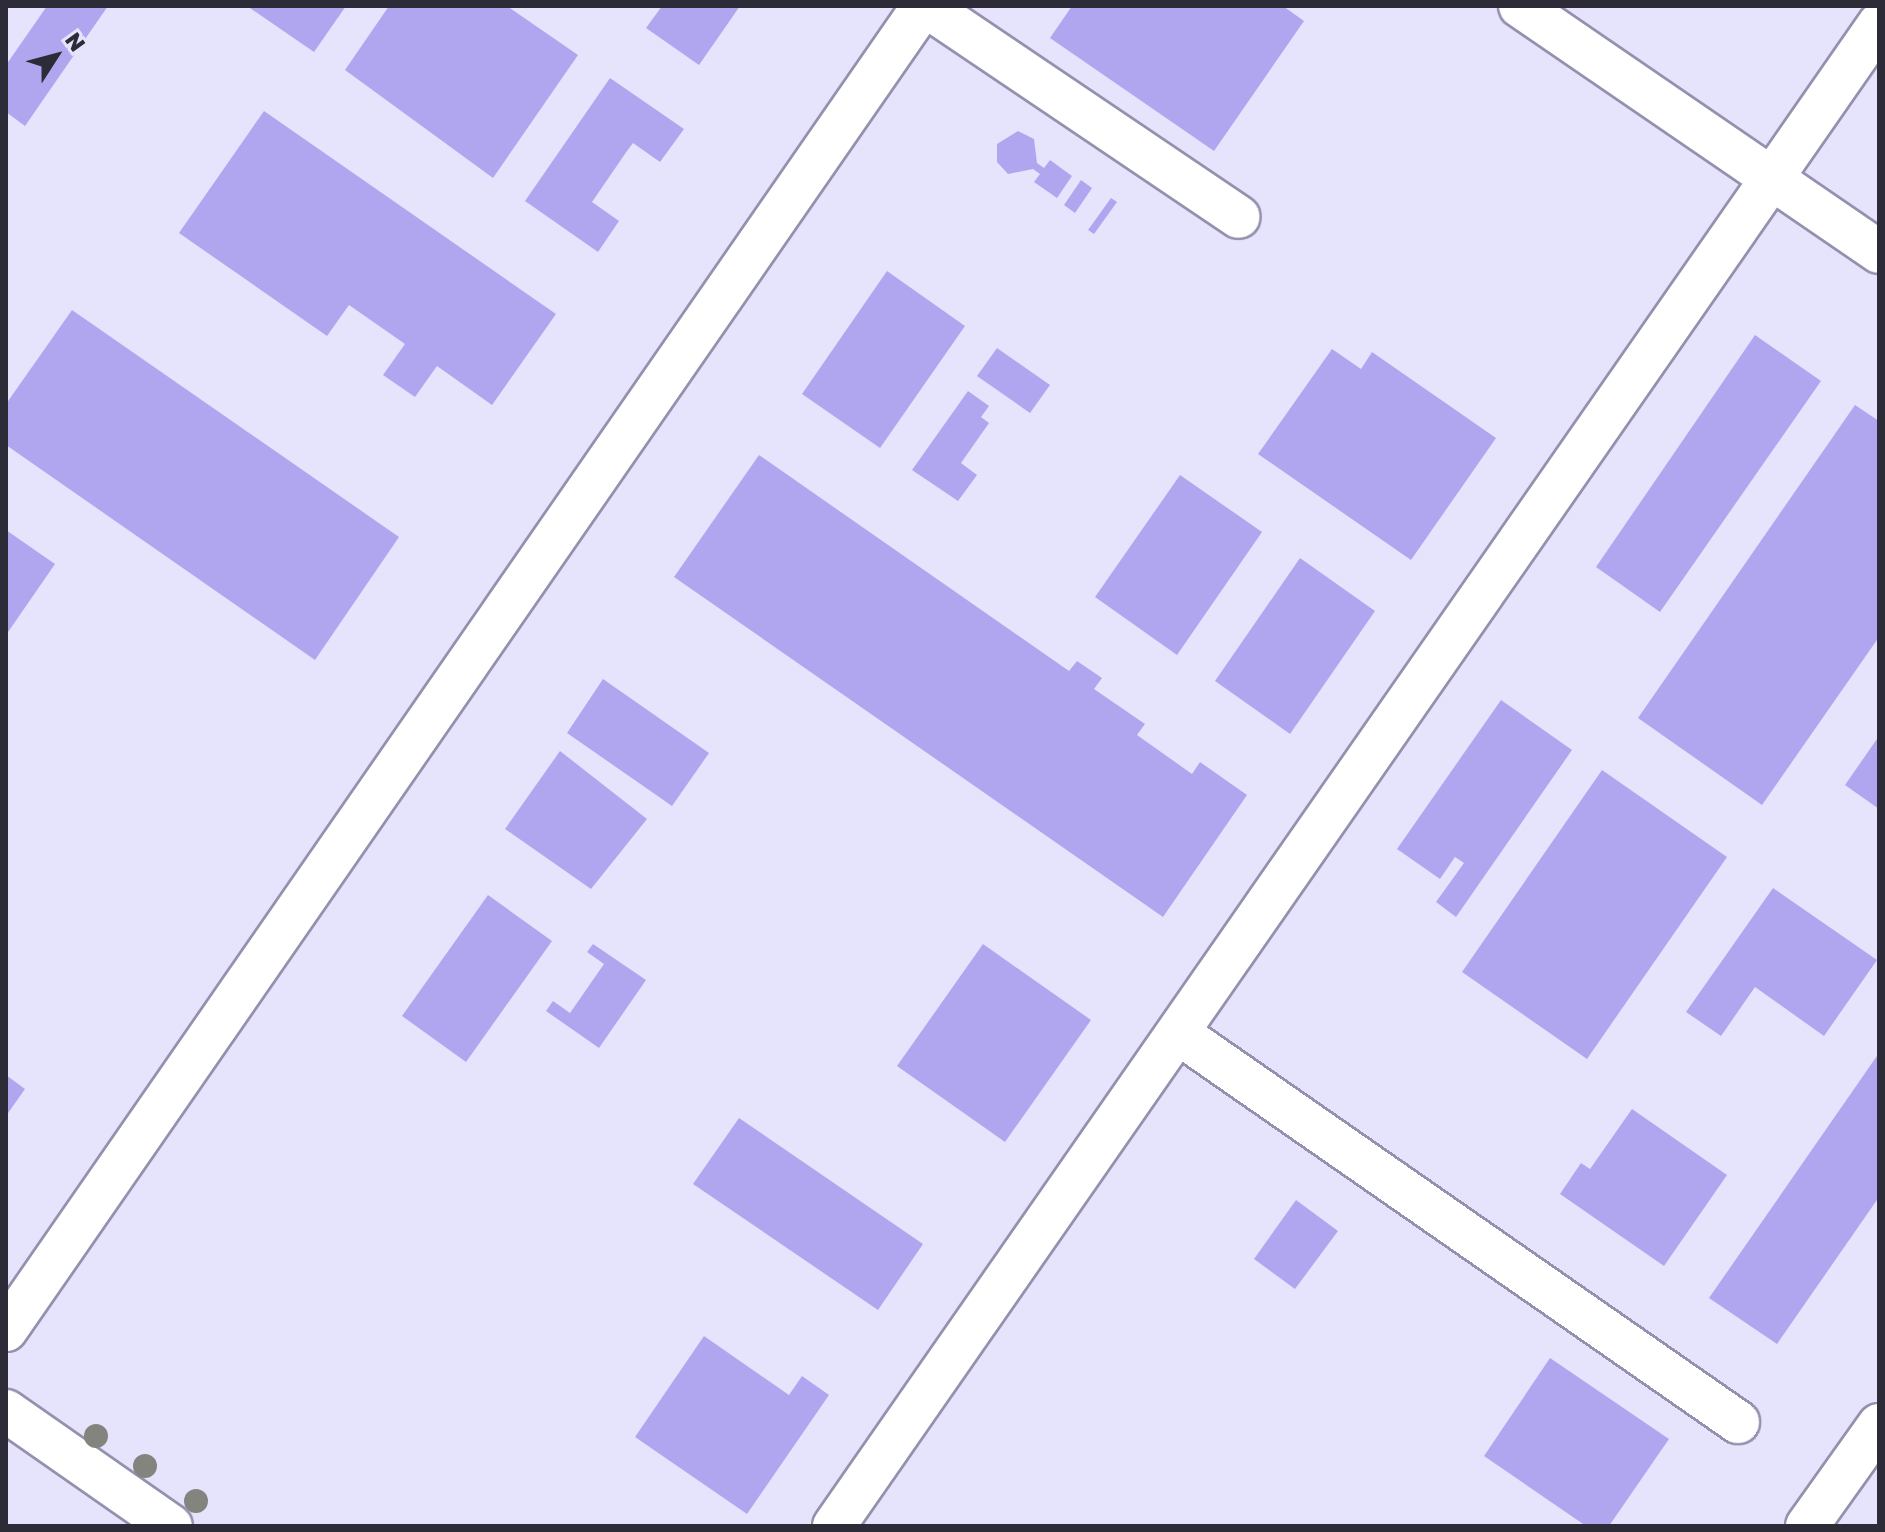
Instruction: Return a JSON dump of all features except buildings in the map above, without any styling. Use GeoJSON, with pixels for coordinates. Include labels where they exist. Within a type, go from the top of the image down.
{"type":"FeatureCollection","features":[{"type":"Feature","properties":{"kind":"lane"},"geometry":{"type":"LineString","coordinates":[[6,1330],[924,6],[1239,217]]}},
{"type":"Feature","properties":{"kind":"lane"},"geometry":{"type":"LineString","coordinates":[[1545,13],[1771,178],[1879,252]]}},
{"type":"Feature","properties":{"kind":"lane"},"geometry":{"type":"LineString","coordinates":[[834,1526],[1879,24]]}},
{"type":"Feature","properties":{"kind":"lane"},"geometry":{"type":"LineString","coordinates":[[1178,1033],[1738,1422]]}},
{"type":"Feature","properties":{"kind":"lane"},"geometry":{"type":"LineString","coordinates":[[6,1411],[171,1526]]}},
{"type":"Feature","properties":{"kind":"lane"},"geometry":{"type":"LineString","coordinates":[[1807,1526],[1879,1425]]}}]}
